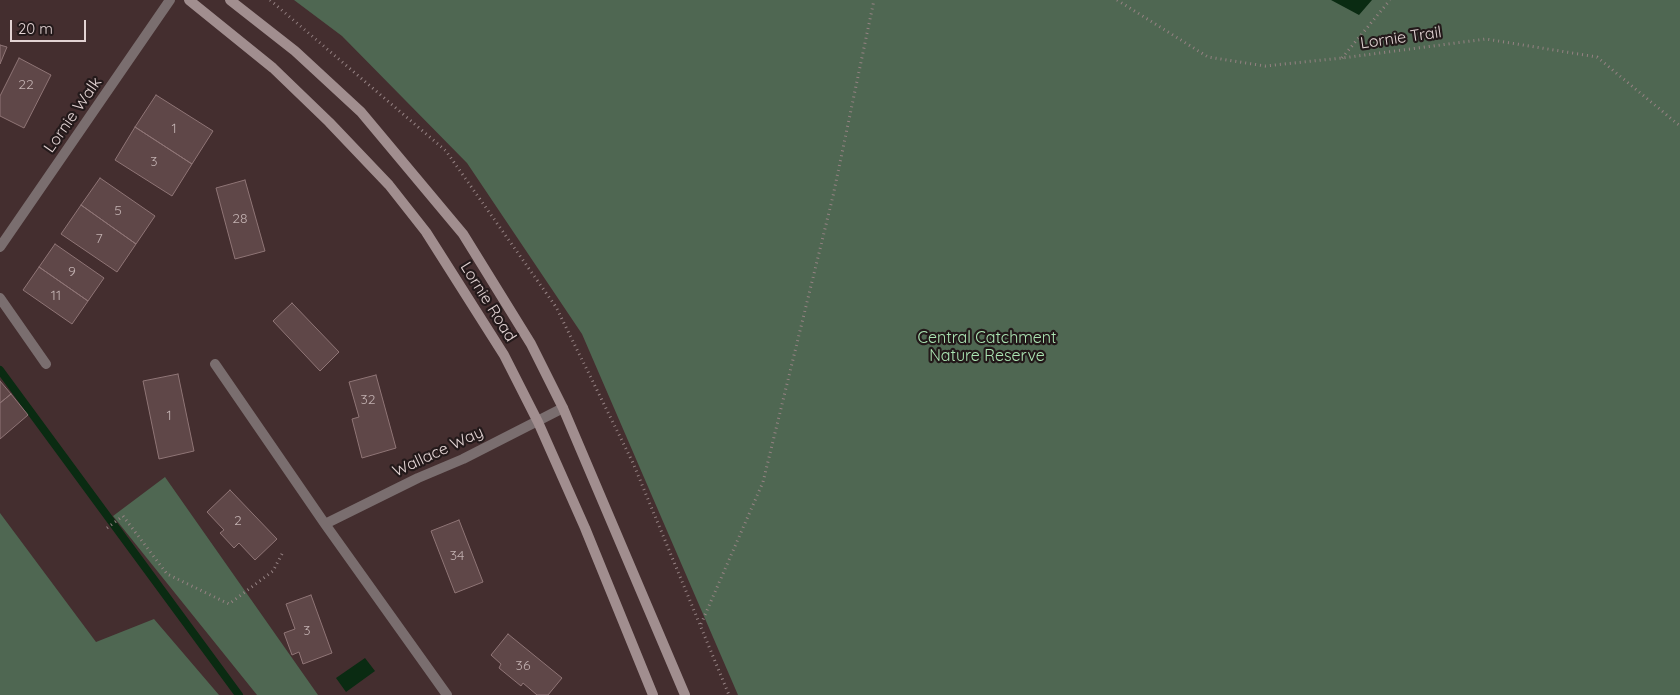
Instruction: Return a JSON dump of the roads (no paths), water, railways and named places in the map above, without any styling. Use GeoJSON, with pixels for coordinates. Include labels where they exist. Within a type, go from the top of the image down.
{"type":"FeatureCollection","features":[{"type":"Feature","properties":{"kind":"street","name":"Lornie Walk"},"geometry":{"type":"LineString","coordinates":[[0,246],[170,0]]}},
{"type":"Feature","properties":{"kind":"street","name":"Lornie Road"},"geometry":{"type":"LineString","coordinates":[[190,0],[273,68],[329,122],[389,185],[426,232],[504,355],[538,422],[585,528],[653,695]]}},
{"type":"Feature","properties":{"kind":"street","name":"Lornie Road"},"geometry":{"type":"LineString","coordinates":[[230,0],[296,51],[361,112],[463,234],[531,344],[564,408],[685,695]]}},
{"type":"Feature","properties":{"kind":"street"},"geometry":{"type":"LineString","coordinates":[[0,298],[46,364]]}},
{"type":"Feature","properties":{"kind":"street"},"geometry":{"type":"LineString","coordinates":[[215,364],[325,524],[447,695]]}},
{"type":"Feature","properties":{"kind":"street","name":"Wallace Way"},"geometry":{"type":"LineString","coordinates":[[325,524],[418,478],[463,459],[564,408]]}},
{"type":"Feature","properties":{"kind":"waterway"},"geometry":{"type":"LineString","coordinates":[[0,370],[239,695]]}},
{"type":"Feature","properties":{"kind":"park label","name":"Central Catchment Nature Reserve"},"geometry":{"type":"Point","coordinates":[987,347]}}]}
